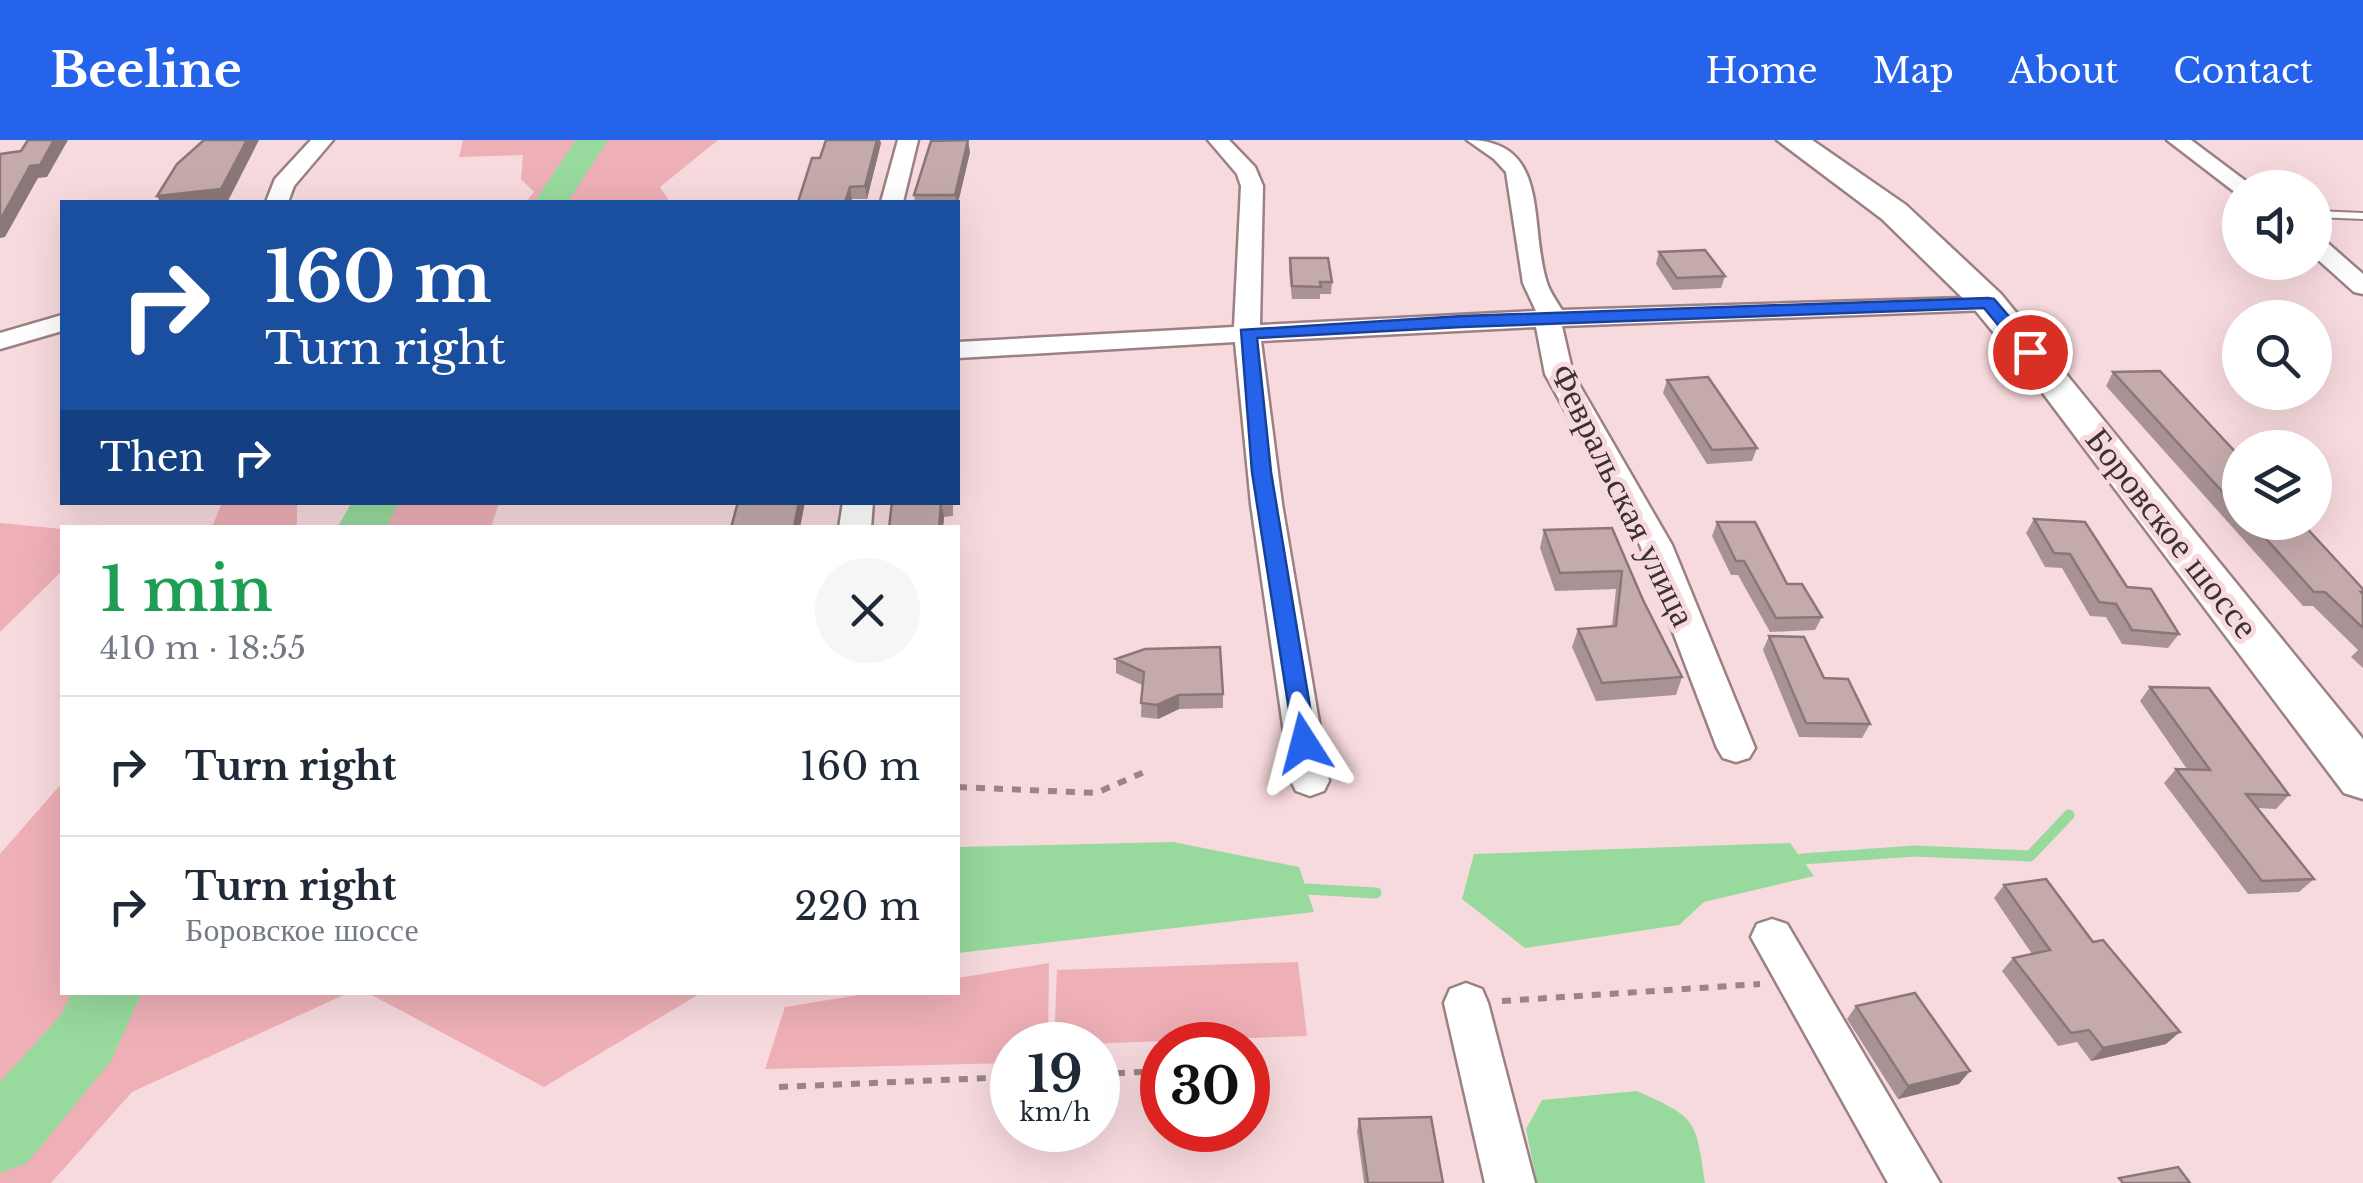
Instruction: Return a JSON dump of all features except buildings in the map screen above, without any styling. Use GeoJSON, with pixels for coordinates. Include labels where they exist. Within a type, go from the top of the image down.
{"type":"FeatureCollection","features":[{"type":"Feature","properties":{"kind":"main road","name":"Боровское шоссе"},"geometry":{"type":"LineString","coordinates":[[1792,140],[1894,212],[1988,302],[2363,778]]}},
{"type":"Feature","properties":{"kind":"street"},"geometry":{"type":"LineString","coordinates":[[278,200],[283,184],[324,140]]}},
{"type":"Feature","properties":{"kind":"street"},"geometry":{"type":"LineString","coordinates":[[893,200],[908,140]]}},
{"type":"Feature","properties":{"kind":"street"},"geometry":{"type":"LineString","coordinates":[[1218,140],[1247,172],[1252,186],[1246,276],[1261,472],[1310,781]]}},
{"type":"Feature","properties":{"kind":"street","name":"Февральская улица"},"geometry":{"type":"LineString","coordinates":[[1477,140],[1502,154],[1517,171],[1535,283],[1552,320],[1549,340],[1559,374],[1656,545],[1736,748]]}},
{"type":"Feature","properties":{"kind":"street"},"geometry":{"type":"LineString","coordinates":[[2177,140],[2222,172]]}},
{"type":"Feature","properties":{"kind":"street"},"geometry":{"type":"LineString","coordinates":[[2332,259],[2363,287]]}},
{"type":"Feature","properties":{"kind":"street"},"geometry":{"type":"LineString","coordinates":[[960,350],[1988,302]]}},
{"type":"Feature","properties":{"kind":"street"},"geometry":{"type":"LineString","coordinates":[[0,341],[60,324]]}},
{"type":"Feature","properties":{"kind":"street"},"geometry":{"type":"LineString","coordinates":[[1772,937],[1915,1183]]}},
{"type":"Feature","properties":{"kind":"street"},"geometry":{"type":"LineString","coordinates":[[1466,1004],[1510,1183]]}},
{"type":"Feature","properties":{"kind":"lane"},"geometry":{"type":"LineString","coordinates":[[2332,215],[2363,216]]}},
{"type":"Feature","properties":{"kind":"path"},"geometry":{"type":"LineString","coordinates":[[960,787],[1096,792],[1149,770]]}},
{"type":"Feature","properties":{"kind":"path"},"geometry":{"type":"LineString","coordinates":[[1466,1004],[1798,981]]}},
{"type":"Feature","properties":{"kind":"path"},"geometry":{"type":"LineString","coordinates":[[780,1087],[990,1078]]}},
{"type":"Feature","properties":{"kind":"shaded area"},"geometry":{"type":"Polygon","coordinates":[[[463,140],[718,140],[660,187],[669,200],[528,200],[534,192],[521,179],[523,155],[459,157],[463,140]]]}},
{"type":"Feature","properties":{"kind":"shaded area"},"geometry":{"type":"Polygon","coordinates":[[[221,505],[297,505],[297,525],[213,525],[221,505]]]}},
{"type":"Feature","properties":{"kind":"shaded area"},"geometry":{"type":"Polygon","coordinates":[[[390,505],[498,505],[492,525],[387,525],[390,505]]]}},
{"type":"Feature","properties":{"kind":"shaded area"},"geometry":{"type":"Polygon","coordinates":[[[0,523],[60,529],[60,573],[0,632],[0,523]]]}},
{"type":"Feature","properties":{"kind":"shaded area"},"geometry":{"type":"Polygon","coordinates":[[[60,785],[60,995],[344,995],[132,1092],[51,1183],[0,1183],[0,854],[60,785]]]}},
{"type":"Feature","properties":{"kind":"shaded area"},"geometry":{"type":"Polygon","coordinates":[[[1173,842],[1299,867],[1314,912],[960,953],[960,847],[1173,842]]]}},
{"type":"Feature","properties":{"kind":"shaded area"},"geometry":{"type":"Polygon","coordinates":[[[1790,843],[1814,876],[1704,902],[1679,925],[1525,948],[1462,899],[1474,854],[1790,843]]]}},
{"type":"Feature","properties":{"kind":"shaded area"},"geometry":{"type":"Polygon","coordinates":[[[1298,962],[1307,1036],[1270,1037],[1270,1022],[1140,1022],[1140,1042],[1120,1043],[1120,1022],[1055,1022],[1057,970],[1298,962]]]}},
{"type":"Feature","properties":{"kind":"shaded area"},"geometry":{"type":"Polygon","coordinates":[[[1049,963],[1048,1022],[990,1022],[990,1064],[765,1069],[785,1007],[859,995],[960,995],[960,978],[1049,963]]]}},
{"type":"Feature","properties":{"kind":"shaded area"},"geometry":{"type":"Polygon","coordinates":[[[372,995],[698,995],[544,1087],[372,995]]]}},
{"type":"Feature","properties":{"kind":"shaded area"},"geometry":{"type":"Polygon","coordinates":[[[1637,1091],[1672,1108],[1690,1123],[1699,1145],[1705,1183],[1537,1183],[1526,1129],[1542,1100],[1637,1091]]]}},
{"type":"Feature","properties":{"kind":"waterway"},"geometry":{"type":"LineString","coordinates":[[552,200],[592,140]]}},
{"type":"Feature","properties":{"kind":"waterway"},"geometry":{"type":"LineString","coordinates":[[363,525],[374,505]]}},
{"type":"Feature","properties":{"kind":"waterway"},"geometry":{"type":"LineString","coordinates":[[1802,859],[1915,851],[2030,856],[2069,815]]}},
{"type":"Feature","properties":{"kind":"waterway"},"geometry":{"type":"LineString","coordinates":[[1306,889],[1376,893]]}},
{"type":"Feature","properties":{"kind":"waterway"},"geometry":{"type":"LineString","coordinates":[[0,1137],[86,1038],[107,995]]}},
{"type":"Feature","properties":{"kind":"route"},"geometry":{"type":"LineString","coordinates":[[1304,743],[1261,472],[1248,334],[1988,302],[2030,352]]}}]}
